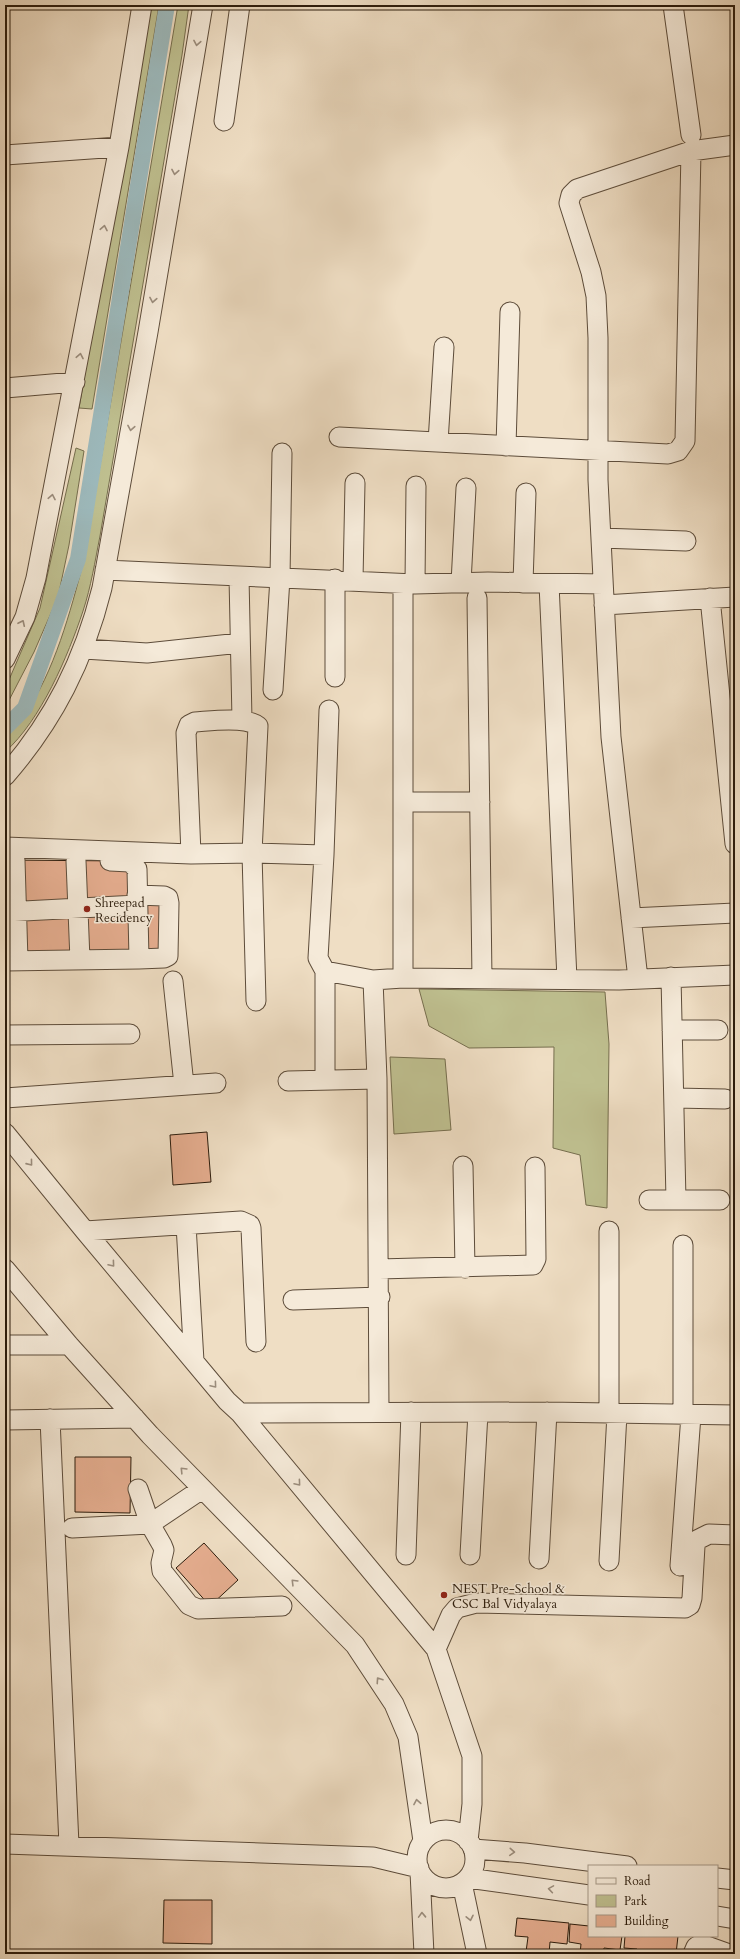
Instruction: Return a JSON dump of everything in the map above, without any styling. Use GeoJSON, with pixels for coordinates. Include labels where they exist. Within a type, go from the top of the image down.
{"type":"FeatureCollection","features":[{"type":"Feature","properties":{"kind":"street"},"geometry":{"type":"LineString","coordinates":[[5,658],[25,617],[36,578],[75,382],[119,147],[142,5]]}},
{"type":"Feature","properties":{"kind":"street"},"geometry":{"type":"LineString","coordinates":[[5,776],[34,740],[59,703],[84,649],[93,624],[105,570],[148,332],[203,5]]}},
{"type":"Feature","properties":{"kind":"street"},"geometry":{"type":"LineString","coordinates":[[224,121],[240,5]]}},
{"type":"Feature","properties":{"kind":"street"},"geometry":{"type":"LineString","coordinates":[[339,437],[668,454],[678,450],[685,441],[691,143],[673,5]]}},
{"type":"Feature","properties":{"kind":"street"},"geometry":{"type":"LineString","coordinates":[[638,979],[611,737],[600,538],[597,451],[598,338],[596,296],[591,272],[569,203],[572,195],[577,189],[691,143],[735,145]]}},
{"type":"Feature","properties":{"kind":"street"},"geometry":{"type":"LineString","coordinates":[[5,155],[119,147]]}},
{"type":"Feature","properties":{"kind":"street"},"geometry":{"type":"LineString","coordinates":[[506,446],[510,312]]}},
{"type":"Feature","properties":{"kind":"street"},"geometry":{"type":"LineString","coordinates":[[438,442],[444,347]]}},
{"type":"Feature","properties":{"kind":"street"},"geometry":{"type":"LineString","coordinates":[[5,388],[75,382]]}},
{"type":"Feature","properties":{"kind":"street"},"geometry":{"type":"LineString","coordinates":[[274,690],[280,578],[282,453]]}},
{"type":"Feature","properties":{"kind":"street"},"geometry":{"type":"LineString","coordinates":[[335,678],[355,483]]}},
{"type":"Feature","properties":{"kind":"street"},"geometry":{"type":"LineString","coordinates":[[403,978],[403,802],[409,587],[416,486]]}},
{"type":"Feature","properties":{"kind":"street"},"geometry":{"type":"LineString","coordinates":[[461,582],[466,488]]}},
{"type":"Feature","properties":{"kind":"street"},"geometry":{"type":"LineString","coordinates":[[523,583],[526,493]]}},
{"type":"Feature","properties":{"kind":"street"},"geometry":{"type":"LineString","coordinates":[[600,538],[686,541]]}},
{"type":"Feature","properties":{"kind":"street"},"geometry":{"type":"LineString","coordinates":[[105,570],[239,577],[344,580],[409,587],[461,582],[603,584]]}},
{"type":"Feature","properties":{"kind":"street"},"geometry":{"type":"LineString","coordinates":[[239,577],[242,720]]}},
{"type":"Feature","properties":{"kind":"street"},"geometry":{"type":"LineString","coordinates":[[549,584],[567,979]]}},
{"type":"Feature","properties":{"kind":"street"},"geometry":{"type":"LineString","coordinates":[[604,605],[735,597]]}},
{"type":"Feature","properties":{"kind":"street"},"geometry":{"type":"LineString","coordinates":[[477,598],[482,978]]}},
{"type":"Feature","properties":{"kind":"street"},"geometry":{"type":"LineString","coordinates":[[710,598],[735,844]]}},
{"type":"Feature","properties":{"kind":"street"},"geometry":{"type":"LineString","coordinates":[[84,649],[147,652],[240,643]]}},
{"type":"Feature","properties":{"kind":"street"},"geometry":{"type":"LineString","coordinates":[[325,1080],[325,971],[318,958],[324,855],[328,710]]}},
{"type":"Feature","properties":{"kind":"street"},"geometry":{"type":"LineString","coordinates":[[191,854],[186,733],[189,725],[195,722],[242,720],[253,722],[258,726],[252,853],[256,1001]]}},
{"type":"Feature","properties":{"kind":"street"},"geometry":{"type":"LineString","coordinates":[[403,802],[480,802]]}},
{"type":"Feature","properties":{"kind":"street"},"geometry":{"type":"LineString","coordinates":[[8,856],[252,853],[324,855]]}},
{"type":"Feature","properties":{"kind":"street"},"geometry":{"type":"LineString","coordinates":[[8,856],[76,861],[130,862],[137,869],[139,959]]}},
{"type":"Feature","properties":{"kind":"street"},"geometry":{"type":"LineString","coordinates":[[8,856],[11,911],[11,961],[139,959],[164,958],[168,956],[169,903],[168,898],[164,896],[78,908],[11,911]]}},
{"type":"Feature","properties":{"kind":"street"},"geometry":{"type":"LineString","coordinates":[[76,861],[80,960]]}},
{"type":"Feature","properties":{"kind":"street"},"geometry":{"type":"LineString","coordinates":[[631,918],[735,913]]}},
{"type":"Feature","properties":{"kind":"street"},"geometry":{"type":"LineString","coordinates":[[325,971],[373,980],[403,978],[638,979],[735,975]]}},
{"type":"Feature","properties":{"kind":"street"},"geometry":{"type":"LineString","coordinates":[[671,977],[676,1200]]}},
{"type":"Feature","properties":{"kind":"street"},"geometry":{"type":"LineString","coordinates":[[373,980],[377,1079],[380,1297],[379,1412]]}},
{"type":"Feature","properties":{"kind":"street"},"geometry":{"type":"LineString","coordinates":[[173,981],[184,1085]]}},
{"type":"Feature","properties":{"kind":"street"},"geometry":{"type":"LineString","coordinates":[[672,1030],[718,1030]]}},
{"type":"Feature","properties":{"kind":"street"},"geometry":{"type":"LineString","coordinates":[[5,1035],[130,1034]]}},
{"type":"Feature","properties":{"kind":"street"},"geometry":{"type":"LineString","coordinates":[[288,1081],[377,1079]]}},
{"type":"Feature","properties":{"kind":"street"},"geometry":{"type":"LineString","coordinates":[[5,1098],[216,1083]]}},
{"type":"Feature","properties":{"kind":"street"},"geometry":{"type":"LineString","coordinates":[[674,1098],[724,1099]]}},
{"type":"Feature","properties":{"kind":"street"},"geometry":{"type":"LineString","coordinates":[[5,1133],[194,1362],[227,1401],[240,1413],[436,1649],[472,1756],[471,1845],[475,1858],[474,1868],[465,1880],[449,1887],[435,1886],[426,1880],[420,1870],[373,1857],[5,1844]]}},
{"type":"Feature","properties":{"kind":"street"},"geometry":{"type":"LineString","coordinates":[[463,1166],[465,1268]]}},
{"type":"Feature","properties":{"kind":"street"},"geometry":{"type":"LineString","coordinates":[[379,1269],[465,1268],[533,1264],[536,1259],[535,1167]]}},
{"type":"Feature","properties":{"kind":"street"},"geometry":{"type":"LineString","coordinates":[[649,1200],[720,1200]]}},
{"type":"Feature","properties":{"kind":"street"},"geometry":{"type":"LineString","coordinates":[[85,1231],[241,1221],[250,1225],[256,1342]]}},
{"type":"Feature","properties":{"kind":"street"},"geometry":{"type":"LineString","coordinates":[[186,1225],[194,1362]]}},
{"type":"Feature","properties":{"kind":"street"},"geometry":{"type":"LineString","coordinates":[[609,1231],[613,1414],[609,1561]]}},
{"type":"Feature","properties":{"kind":"street"},"geometry":{"type":"LineString","coordinates":[[680,1566],[687,1415],[683,1245]]}},
{"type":"Feature","properties":{"kind":"street"},"geometry":{"type":"LineString","coordinates":[[5,1269],[69,1345],[135,1418],[202,1489],[355,1645],[394,1704],[408,1737],[422,1844]]}},
{"type":"Feature","properties":{"kind":"street"},"geometry":{"type":"LineString","coordinates":[[293,1300],[380,1297]]}},
{"type":"Feature","properties":{"kind":"street"},"geometry":{"type":"LineString","coordinates":[[5,1346],[69,1345]]}},
{"type":"Feature","properties":{"kind":"street"},"geometry":{"type":"LineString","coordinates":[[406,1555],[411,1412]]}},
{"type":"Feature","properties":{"kind":"street"},"geometry":{"type":"LineString","coordinates":[[240,1413],[547,1412],[735,1415]]}},
{"type":"Feature","properties":{"kind":"street"},"geometry":{"type":"LineString","coordinates":[[539,1559],[547,1412]]}},
{"type":"Feature","properties":{"kind":"street"},"geometry":{"type":"LineString","coordinates":[[470,1555],[478,1413]]}},
{"type":"Feature","properties":{"kind":"street"},"geometry":{"type":"LineString","coordinates":[[5,1420],[135,1418]]}},
{"type":"Feature","properties":{"kind":"street"},"geometry":{"type":"LineString","coordinates":[[50,1419],[69,1846]]}},
{"type":"Feature","properties":{"kind":"street"},"geometry":{"type":"LineString","coordinates":[[138,1489],[150,1524],[164,1550],[161,1563],[162,1570],[189,1605],[198,1609],[282,1606]]}},
{"type":"Feature","properties":{"kind":"street"},"geometry":{"type":"LineString","coordinates":[[72,1528],[150,1524],[202,1489]]}},
{"type":"Feature","properties":{"kind":"street"},"geometry":{"type":"LineString","coordinates":[[436,1649],[451,1615],[457,1608],[476,1603],[684,1608],[690,1605],[692,1598],[695,1546],[697,1540],[709,1534],[735,1535]]}},
{"type":"Feature","properties":{"kind":"street"},"geometry":{"type":"LineString","coordinates":[[424,1954],[420,1870],[417,1856],[422,1844],[435,1832],[442,1830],[456,1832],[471,1845],[618,1865]]}},
{"type":"Feature","properties":{"kind":"street"},"geometry":{"type":"LineString","coordinates":[[373,1857],[422,1844]]}},
{"type":"Feature","properties":{"kind":"street"},"geometry":{"type":"LineString","coordinates":[[718,1878],[735,1880]]}},
{"type":"Feature","properties":{"kind":"street"},"geometry":{"type":"LineString","coordinates":[[465,1880],[588,1895]]}},
{"type":"Feature","properties":{"kind":"street"},"geometry":{"type":"LineString","coordinates":[[465,1880],[478,1954]]}},
{"type":"Feature","properties":{"kind":"street"},"geometry":{"type":"LineString","coordinates":[[718,1916],[735,1919]]}},
{"type":"Feature","properties":{"kind":"street"},"geometry":{"type":"LineString","coordinates":[[693,1954],[696,1947],[701,1944],[729,1954]]}},
{"type":"Feature","properties":{"kind":"green space"},"geometry":{"type":"Polygon","coordinates":[[[149,5],[159,5],[92,409],[79,408],[149,5]]]}},
{"type":"Feature","properties":{"kind":"green space"},"geometry":{"type":"Polygon","coordinates":[[[178,5],[189,5],[182,55],[91,583],[70,648],[52,686],[30,723],[18,739],[5,752],[5,736],[24,716],[35,698],[53,660],[67,621],[84,560],[178,5]]]}},
{"type":"Feature","properties":{"kind":"green space"},"geometry":{"type":"Polygon","coordinates":[[[76,448],[84,451],[69,545],[58,597],[34,652],[5,708],[5,689],[40,608],[76,448]]]}},
{"type":"Feature","properties":{"kind":"green space"},"geometry":{"type":"Polygon","coordinates":[[[419,989],[605,992],[609,1044],[607,1208],[586,1205],[580,1155],[553,1148],[554,1047],[469,1048],[429,1026],[419,989]]]}},
{"type":"Feature","properties":{"kind":"green space"},"geometry":{"type":"Polygon","coordinates":[[[390,1057],[445,1059],[451,1130],[394,1134],[390,1057]]]}},
{"type":"Feature","properties":{"kind":"building","name":"Shreepad Recidency"},"geometry":{"type":"Polygon","coordinates":[[[5,860],[126,861],[137,895],[164,896],[164,958],[5,961],[5,860]]]}},
{"type":"Feature","properties":{"kind":"building"},"geometry":{"type":"Polygon","coordinates":[[[207,1132],[211,1182],[173,1185],[170,1135],[207,1132]]]}},
{"type":"Feature","properties":{"kind":"building"},"geometry":{"type":"Polygon","coordinates":[[[75,1457],[131,1457],[130,1513],[75,1512],[75,1457]]]}},
{"type":"Feature","properties":{"kind":"building"},"geometry":{"type":"Polygon","coordinates":[[[204,1543],[238,1580],[210,1606],[176,1568],[204,1543]]]}},
{"type":"Feature","properties":{"kind":"building"},"geometry":{"type":"Polygon","coordinates":[[[164,1900],[212,1900],[212,1944],[163,1943],[164,1900]]]}},
{"type":"Feature","properties":{"kind":"building"},"geometry":{"type":"Polygon","coordinates":[[[517,1918],[569,1923],[567,1944],[550,1942],[549,1954],[514,1954],[514,1951],[526,1952],[528,1937],[515,1936],[517,1918]]]}},
{"type":"Feature","properties":{"kind":"building"},"geometry":{"type":"Polygon","coordinates":[[[570,1924],[588,1926],[588,1937],[622,1937],[620,1950],[604,1948],[603,1954],[580,1954],[581,1944],[569,1942],[570,1924]]]}},
{"type":"Feature","properties":{"kind":"building"},"geometry":{"type":"Polygon","coordinates":[[[625,1937],[678,1937],[676,1954],[637,1954],[637,1949],[624,1948],[625,1937]]]}},
{"type":"Feature","properties":{"kind":"waterway"},"geometry":{"type":"LineString","coordinates":[[5,728],[25,708],[78,559],[167,5]]}},
{"type":"Feature","properties":{"kind":"place","name":"Shreepad Recidency"},"geometry":{"type":"Point","coordinates":[87,909]}},
{"type":"Feature","properties":{"kind":"place","name":"NEST Pre-School & CSC Bal Vidyalaya"},"geometry":{"type":"Point","coordinates":[444,1595]}}]}
